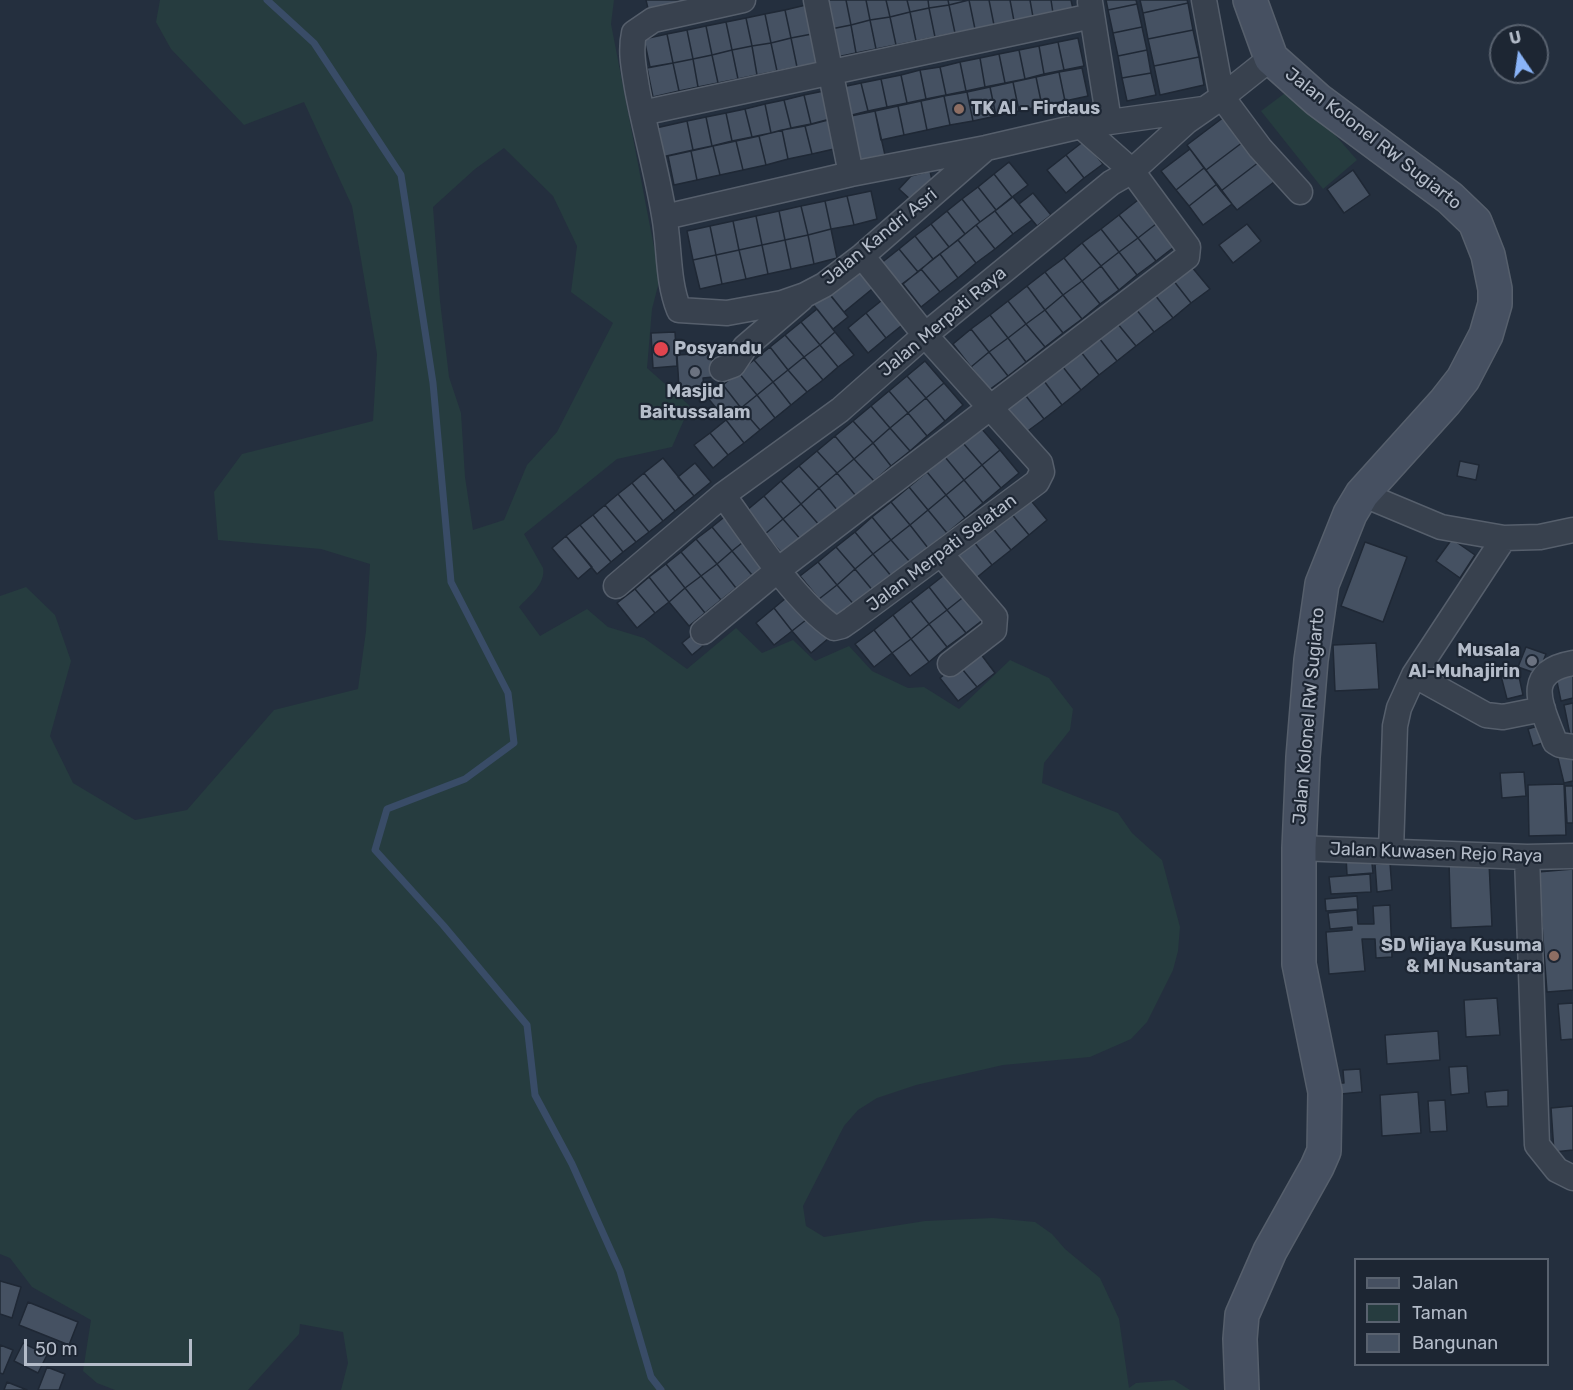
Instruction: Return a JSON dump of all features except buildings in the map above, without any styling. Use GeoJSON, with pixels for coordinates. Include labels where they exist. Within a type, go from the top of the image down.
{"type":"FeatureCollection","features":[{"type":"Feature","properties":{"kind":"main road","name":"Jalan Kolonel RW Sugiarto"},"geometry":{"type":"LineString","coordinates":[[1242,1390],[1240,1339],[1242,1316],[1270,1251],[1324,1151],[1325,1092],[1299,964],[1299,848],[1303,757],[1308,692],[1322,584],[1350,514],[1362,494],[1463,379],[1486,335],[1495,304],[1495,289],[1488,255],[1475,222],[1450,198],[1318,100],[1271,58],[1250,0]]}},
{"type":"Feature","properties":{"kind":"street","name":"Jalan Kandri Asri"},"geometry":{"type":"LineString","coordinates":[[743,0],[653,20],[634,33],[631,49],[642,113],[665,217],[670,274],[679,310],[727,313],[782,303],[824,285],[862,256],[986,148]]}},
{"type":"Feature","properties":{"kind":"street"},"geometry":{"type":"LineString","coordinates":[[816,0],[851,174]]}},
{"type":"Feature","properties":{"kind":"street"},"geometry":{"type":"LineString","coordinates":[[1204,0],[1212,103],[1260,148],[1300,192]]}},
{"type":"Feature","properties":{"kind":"street"},"geometry":{"type":"LineString","coordinates":[[642,113],[831,71],[1091,8],[1109,121]]}},
{"type":"Feature","properties":{"kind":"street","name":"Jalan Merpati Raya"},"geometry":{"type":"LineString","coordinates":[[616,586],[723,495],[840,410],[925,335],[1111,183],[1132,171],[1212,103],[1271,58]]}},
{"type":"Feature","properties":{"kind":"street","name":"Jalan Kandri Asri"},"geometry":{"type":"LineString","coordinates":[[665,217],[851,174],[986,148],[1081,126],[1212,103]]}},
{"type":"Feature","properties":{"kind":"street"},"geometry":{"type":"LineString","coordinates":[[703,632],[778,570],[1187,257],[1188,247],[1132,171],[1081,126]]}},
{"type":"Feature","properties":{"kind":"street","name":"Jalan Merpati Selatan"},"geometry":{"type":"LineString","coordinates":[[723,495],[778,570],[820,618],[834,628],[847,623],[941,554],[1037,482],[1041,476],[1040,463],[925,335],[862,256]]}},
{"type":"Feature","properties":{"kind":"street"},"geometry":{"type":"LineString","coordinates":[[722,369],[733,365],[745,347],[805,295]]}},
{"type":"Feature","properties":{"kind":"street"},"geometry":{"type":"LineString","coordinates":[[1362,494],[1441,527],[1504,538],[1540,537],[1573,530]]}},
{"type":"Feature","properties":{"kind":"street"},"geometry":{"type":"LineString","coordinates":[[1390,851],[1395,726],[1399,708],[1414,675],[1504,538]]}},
{"type":"Feature","properties":{"kind":"street"},"geometry":{"type":"LineString","coordinates":[[941,554],[995,617],[994,630],[950,664]]}},
{"type":"Feature","properties":{"kind":"street"},"geometry":{"type":"LineString","coordinates":[[1573,663],[1556,666],[1542,677],[1539,692],[1555,742],[1573,747]]}},
{"type":"Feature","properties":{"kind":"street"},"geometry":{"type":"LineString","coordinates":[[1414,675],[1486,715],[1503,717],[1543,709]]}},
{"type":"Feature","properties":{"kind":"street","name":"Jalan Kuwasen Rejo Raya"},"geometry":{"type":"LineString","coordinates":[[1299,848],[1527,857],[1573,856]]}},
{"type":"Feature","properties":{"kind":"street"},"geometry":{"type":"LineString","coordinates":[[1527,857],[1537,1145],[1557,1170],[1573,1178]]}},
{"type":"Feature","properties":{"kind":"green space"},"geometry":{"type":"Polygon","coordinates":[[[160,0],[614,0],[611,24],[660,278],[652,309],[647,368],[690,406],[672,447],[617,459],[524,534],[543,568],[543,574],[536,589],[519,607],[540,636],[587,609],[608,627],[644,638],[687,669],[736,628],[762,653],[793,640],[815,661],[849,646],[872,671],[908,688],[924,687],[959,709],[1010,660],[1049,678],[1073,709],[1070,730],[1044,763],[1042,783],[1118,813],[1132,833],[1162,860],[1180,927],[1178,951],[1173,970],[1147,1022],[1131,1039],[1090,1057],[1003,1065],[916,1085],[877,1098],[858,1110],[844,1126],[803,1206],[806,1226],[824,1237],[925,1221],[993,1218],[1035,1222],[1052,1234],[1065,1249],[1100,1278],[1119,1319],[1129,1388],[1136,1383],[1174,1380],[1190,1390],[341,1390],[348,1363],[343,1332],[300,1324],[299,1334],[248,1390],[115,1390],[97,1383],[83,1371],[91,1320],[32,1287],[10,1258],[0,1254],[0,596],[26,587],[55,615],[71,661],[50,736],[73,783],[135,820],[187,810],[274,710],[358,689],[366,631],[370,564],[321,549],[218,540],[214,492],[242,454],[373,421],[377,354],[352,206],[304,102],[244,125],[171,49],[156,22],[160,0]],[[504,148],[475,169],[433,207],[440,301],[449,377],[461,413],[465,477],[473,530],[504,520],[527,465],[557,432],[613,323],[571,292],[577,246],[553,196],[504,148]]]}},
{"type":"Feature","properties":{"kind":"green space"},"geometry":{"type":"Polygon","coordinates":[[[1293,87],[1357,160],[1323,189],[1261,111],[1293,87]]]}},
{"type":"Feature","properties":{"kind":"waterway"},"geometry":{"type":"LineString","coordinates":[[267,0],[314,43],[401,175],[433,383],[451,582],[508,693],[514,743],[465,779],[387,809],[375,850],[443,925],[527,1025],[535,1095],[572,1164],[620,1271],[651,1377],[661,1390]]}},
{"type":"Feature","properties":{"kind":"place","name":"TK Al - Firdaus"},"geometry":{"type":"Point","coordinates":[959,109]}},
{"type":"Feature","properties":{"kind":"place","name":"Posyandu"},"geometry":{"type":"Point","coordinates":[661,349]}},
{"type":"Feature","properties":{"kind":"place","name":"Masjid Baitussalam"},"geometry":{"type":"Point","coordinates":[695,372]}},
{"type":"Feature","properties":{"kind":"place","name":"Musala Al-Muhajirin"},"geometry":{"type":"Point","coordinates":[1532,661]}},
{"type":"Feature","properties":{"kind":"place","name":"SD Wijaya Kusuma & MI Nusantara"},"geometry":{"type":"Point","coordinates":[1554,956]}}]}
